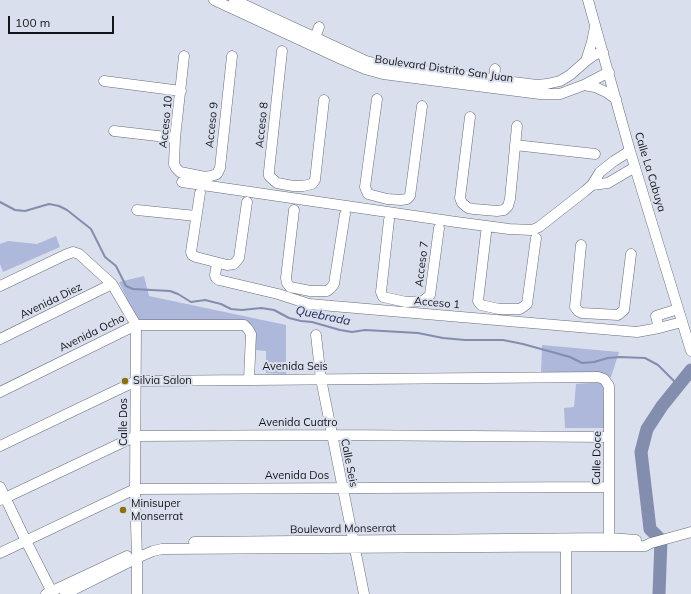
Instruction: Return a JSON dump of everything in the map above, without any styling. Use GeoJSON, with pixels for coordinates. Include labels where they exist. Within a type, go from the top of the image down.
{"type":"FeatureCollection","features":[{"type":"Feature","properties":{"kind":"street","name":"Boulevard Distrito San Juan"},"geometry":{"type":"LineString","coordinates":[[214,0],[314,41]]}},
{"type":"Feature","properties":{"kind":"street","name":"Boulevard Distrito San Juan"},"geometry":{"type":"LineString","coordinates":[[234,0],[365,69],[383,74],[493,84],[537,85],[560,81],[570,75],[594,55],[603,52]]}},
{"type":"Feature","properties":{"kind":"street","name":"Calle La Cabuya"},"geometry":{"type":"LineString","coordinates":[[588,0],[630,151],[691,351]]}},
{"type":"Feature","properties":{"kind":"street"},"geometry":{"type":"LineString","coordinates":[[586,61],[592,42],[595,25]]}},
{"type":"Feature","properties":{"kind":"street"},"geometry":{"type":"LineString","coordinates":[[314,41],[319,27]]}},
{"type":"Feature","properties":{"kind":"street","name":"Acceso 8"},"geometry":{"type":"LineString","coordinates":[[282,51],[269,176],[277,183],[293,186]]}},
{"type":"Feature","properties":{"kind":"street","name":"Acceso 10"},"geometry":{"type":"LineString","coordinates":[[184,56],[175,138],[174,164],[180,172],[194,180]]}},
{"type":"Feature","properties":{"kind":"street","name":"Acceso 9"},"geometry":{"type":"LineString","coordinates":[[194,180],[217,174],[220,168],[232,56]]}},
{"type":"Feature","properties":{"kind":"street"},"geometry":{"type":"LineString","coordinates":[[493,84],[495,69]]}},
{"type":"Feature","properties":{"kind":"street","name":"Boulevard Distrito San Juan"},"geometry":{"type":"LineString","coordinates":[[493,84],[540,94],[560,94],[584,85],[609,72]]}},
{"type":"Feature","properties":{"kind":"street"},"geometry":{"type":"LineString","coordinates":[[104,81],[181,91]]}},
{"type":"Feature","properties":{"kind":"street"},"geometry":{"type":"LineString","coordinates":[[584,85],[595,87],[606,92],[616,100]]}},
{"type":"Feature","properties":{"kind":"street"},"geometry":{"type":"LineString","coordinates":[[291,198],[293,186],[312,184],[315,180],[324,100]]}},
{"type":"Feature","properties":{"kind":"street"},"geometry":{"type":"LineString","coordinates":[[378,100],[365,187],[368,194],[387,199],[401,200],[407,199],[410,196],[422,106]]}},
{"type":"Feature","properties":{"kind":"street"},"geometry":{"type":"LineString","coordinates":[[470,117],[460,198],[462,204],[468,208],[498,211],[504,210],[508,206],[510,199],[517,126]]}},
{"type":"Feature","properties":{"kind":"street"},"geometry":{"type":"LineString","coordinates":[[114,131],[175,138]]}},
{"type":"Feature","properties":{"kind":"street"},"geometry":{"type":"LineString","coordinates":[[515,145],[595,154]]}},
{"type":"Feature","properties":{"kind":"street"},"geometry":{"type":"LineString","coordinates":[[182,182],[194,180],[239,190],[387,216],[485,229],[532,230],[539,227],[592,185],[600,172],[630,151]]}},
{"type":"Feature","properties":{"kind":"street"},"geometry":{"type":"LineString","coordinates":[[592,185],[608,183],[635,167]]}},
{"type":"Feature","properties":{"kind":"street"},"geometry":{"type":"LineString","coordinates":[[200,193],[192,255],[227,265],[237,262],[247,202]]}},
{"type":"Feature","properties":{"kind":"street"},"geometry":{"type":"LineString","coordinates":[[387,199],[387,216]]}},
{"type":"Feature","properties":{"kind":"street"},"geometry":{"type":"LineString","coordinates":[[137,210],[196,216]]}},
{"type":"Feature","properties":{"kind":"street"},"geometry":{"type":"LineString","coordinates":[[294,210],[286,278],[290,287],[310,291],[327,291],[334,284],[345,214]]}},
{"type":"Feature","properties":{"kind":"street"},"geometry":{"type":"LineString","coordinates":[[486,210],[478,301],[481,305],[499,309],[520,309],[527,304],[536,238]]}},
{"type":"Feature","properties":{"kind":"street","name":"Acceso 7"},"geometry":{"type":"LineString","coordinates":[[387,216],[381,292],[383,297],[406,302],[423,301],[430,295],[439,228]]}},
{"type":"Feature","properties":{"kind":"street"},"geometry":{"type":"LineString","coordinates":[[581,245],[575,307],[582,313],[618,314],[624,310],[631,254]]}},
{"type":"Feature","properties":{"kind":"street"},"geometry":{"type":"LineString","coordinates":[[0,286],[73,252],[79,254],[112,284],[136,325]]}},
{"type":"Feature","properties":{"kind":"street","name":"Acceso 1"},"geometry":{"type":"LineString","coordinates":[[217,263],[216,278],[219,280],[278,294],[309,304],[637,332],[682,322]]}},
{"type":"Feature","properties":{"kind":"street","name":"Avenida Diez"},"geometry":{"type":"LineString","coordinates":[[0,340],[112,284]]}},
{"type":"Feature","properties":{"kind":"street"},"geometry":{"type":"LineString","coordinates":[[309,304],[310,291]]}},
{"type":"Feature","properties":{"kind":"street"},"geometry":{"type":"LineString","coordinates":[[405,312],[406,302]]}},
{"type":"Feature","properties":{"kind":"street"},"geometry":{"type":"LineString","coordinates":[[498,320],[499,309]]}},
{"type":"Feature","properties":{"kind":"street"},"geometry":{"type":"LineString","coordinates":[[659,328],[656,316],[678,309]]}},
{"type":"Feature","properties":{"kind":"street"},"geometry":{"type":"LineString","coordinates":[[594,329],[596,314]]}},
{"type":"Feature","properties":{"kind":"street","name":"Avenida Ocho"},"geometry":{"type":"LineString","coordinates":[[0,392],[136,325],[244,325],[248,328],[251,334],[248,379]]}},
{"type":"Feature","properties":{"kind":"street","name":"Calle Dos"},"geometry":{"type":"LineString","coordinates":[[136,325],[135,489],[137,594]]}},
{"type":"Feature","properties":{"kind":"street","name":"Calle Seis"},"geometry":{"type":"LineString","coordinates":[[316,335],[321,379],[331,435],[364,594]]}},
{"type":"Feature","properties":{"kind":"street","name":"Avenida Seis"},"geometry":{"type":"LineString","coordinates":[[0,446],[136,381],[598,377],[604,379]]}},
{"type":"Feature","properties":{"kind":"street","name":"Calle Doce"},"geometry":{"type":"LineString","coordinates":[[604,379],[609,386],[609,538]]}},
{"type":"Feature","properties":{"kind":"street","name":"Avenida Cuatro"},"geometry":{"type":"LineString","coordinates":[[3,499],[136,436],[331,435],[609,437]]}},
{"type":"Feature","properties":{"kind":"street"},"geometry":{"type":"LineString","coordinates":[[0,487],[3,499],[26,541],[50,593]]}},
{"type":"Feature","properties":{"kind":"street","name":"Avenida Dos"},"geometry":{"type":"LineString","coordinates":[[0,553],[135,489],[608,488]]}},
{"type":"Feature","properties":{"kind":"street","name":"Boulevard Monserrat"},"geometry":{"type":"LineString","coordinates":[[50,593],[137,555],[162,549],[354,544],[566,543],[645,546],[691,532]]}},
{"type":"Feature","properties":{"kind":"street","name":"Boulevard Monserrat"},"geometry":{"type":"LineString","coordinates":[[566,543],[609,538],[652,543]]}},
{"type":"Feature","properties":{"kind":"street"},"geometry":{"type":"LineString","coordinates":[[566,543],[566,594]]}},
{"type":"Feature","properties":{"kind":"street","name":"Boulevard Monserrat"},"geometry":{"type":"LineString","coordinates":[[65,594],[137,555]]}},
{"type":"Feature","properties":{"kind":"shaded area"},"geometry":{"type":"Polygon","coordinates":[[[56,236],[60,247],[3,272],[0,264],[0,244],[8,241],[37,244],[56,236]]]}},
{"type":"Feature","properties":{"kind":"shaded area"},"geometry":{"type":"Polygon","coordinates":[[[144,276],[149,296],[286,325],[286,374],[266,373],[266,351],[255,350],[254,329],[250,324],[138,322],[119,282],[144,276]]]}},
{"type":"Feature","properties":{"kind":"shaded area"},"geometry":{"type":"Polygon","coordinates":[[[542,345],[619,352],[611,377],[541,373],[542,345]]]}},
{"type":"Feature","properties":{"kind":"shaded area"},"geometry":{"type":"Polygon","coordinates":[[[603,382],[604,428],[565,428],[564,408],[574,407],[576,384],[603,382]]]}},
{"type":"Feature","properties":{"kind":"waterway","name":"Quebrada"},"geometry":{"type":"LineString","coordinates":[[0,202],[15,210],[25,211],[49,204],[59,206],[67,210],[91,229],[105,257],[116,266],[126,286],[133,289],[170,291],[191,302],[205,300],[221,304],[231,309],[242,310],[261,308],[274,310],[289,318],[352,332],[365,330],[418,333],[443,338],[465,340],[503,340],[570,357],[582,363],[619,357],[645,358],[658,365],[678,385]]}},
{"type":"Feature","properties":{"kind":"waterway"},"geometry":{"type":"LineString","coordinates":[[659,594],[661,540],[650,529],[641,452],[647,429],[662,406],[691,370]]}},
{"type":"Feature","properties":{"kind":"place","name":"Silvia Salon"},"geometry":{"type":"Point","coordinates":[125,381]}},
{"type":"Feature","properties":{"kind":"place","name":"Minisuper Monserrat"},"geometry":{"type":"Point","coordinates":[123,510]}}]}
